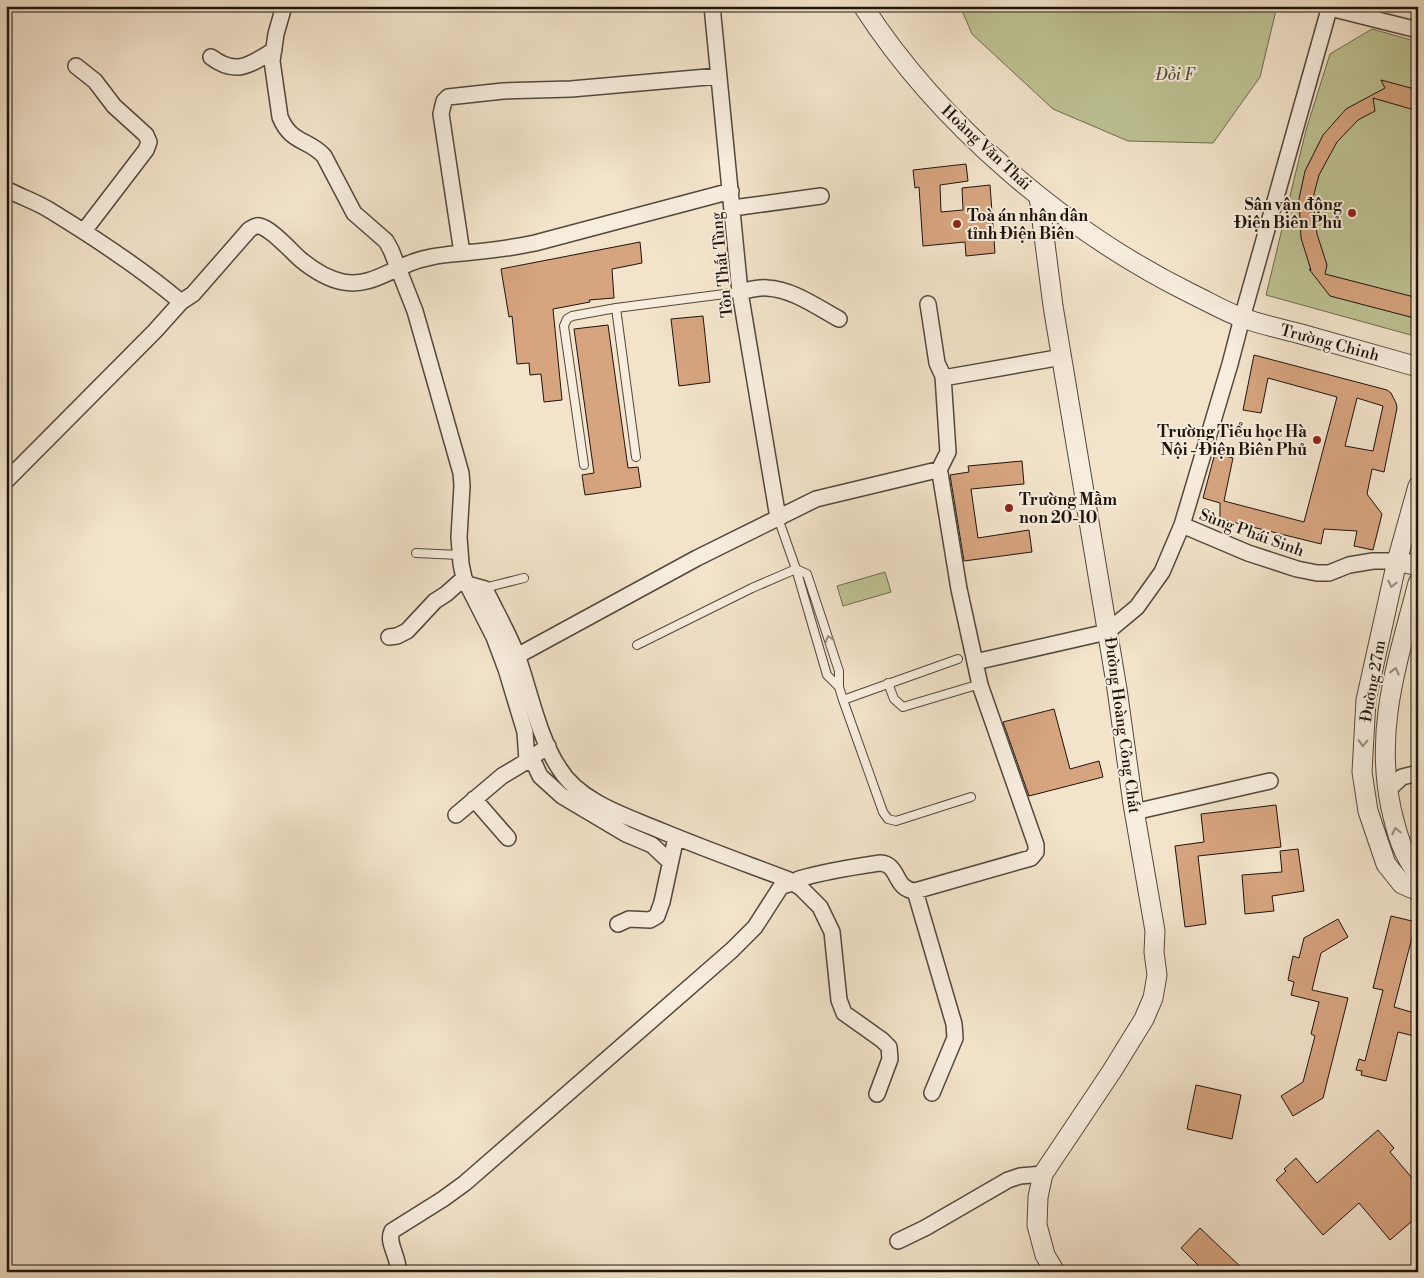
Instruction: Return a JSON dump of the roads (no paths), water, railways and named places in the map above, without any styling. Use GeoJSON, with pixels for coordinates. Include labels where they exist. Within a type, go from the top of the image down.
{"type":"FeatureCollection","features":[{"type":"Feature","properties":{"kind":"street"},"geometry":{"type":"LineString","coordinates":[[284,6],[276,34],[272,61],[280,117],[283,125],[291,134],[301,142],[320,151],[324,156],[354,213],[386,241],[399,268],[415,311],[461,473],[459,555],[466,581],[494,637],[506,668],[524,732],[527,762]]}},
{"type":"Feature","properties":{"kind":"street","name":"Tôn Thất Tùng"},"geometry":{"type":"LineString","coordinates":[[712,6],[740,292],[778,518]]}},
{"type":"Feature","properties":{"kind":"street","name":"Hoàng Văn Thái"},"geometry":{"type":"LineString","coordinates":[[863,6],[885,40],[916,77],[966,130],[1039,197],[1125,258],[1173,285],[1242,318]]}},
{"type":"Feature","properties":{"kind":"street"},"geometry":{"type":"LineString","coordinates":[[1330,7],[1418,30]]}},
{"type":"Feature","properties":{"kind":"street","name":"Đường Hoàng Công Chất"},"geometry":{"type":"LineString","coordinates":[[1055,1272],[1045,1255],[1037,1225],[1038,1197],[1043,1174],[1112,1072],[1144,1019],[1152,998],[1157,975],[1154,952],[1155,931],[1134,812],[1107,632],[1137,607],[1162,572],[1182,525],[1230,364],[1330,7]]}},
{"type":"Feature","properties":{"kind":"street"},"geometry":{"type":"LineString","coordinates":[[211,57],[226,66],[235,68],[248,66],[274,50]]}},
{"type":"Feature","properties":{"kind":"street"},"geometry":{"type":"LineString","coordinates":[[76,66],[95,81],[114,106],[146,135],[149,142],[146,150],[84,231]]}},
{"type":"Feature","properties":{"kind":"street"},"geometry":{"type":"LineString","coordinates":[[462,253],[441,114],[444,101],[448,97],[503,91],[571,89],[719,76]]}},
{"type":"Feature","properties":{"kind":"street"},"geometry":{"type":"LineString","coordinates":[[6,188],[43,206],[84,231],[181,302]]}},
{"type":"Feature","properties":{"kind":"street"},"geometry":{"type":"LineString","coordinates":[[6,480],[155,331],[181,302],[193,294],[254,226],[267,229],[302,261],[334,280],[356,284],[370,281],[418,260],[433,256],[535,244],[731,191]]}},
{"type":"Feature","properties":{"kind":"street"},"geometry":{"type":"LineString","coordinates":[[733,208],[821,196]]}},
{"type":"Feature","properties":{"kind":"street"},"geometry":{"type":"LineString","coordinates":[[975,662],[1107,632],[1053,306],[1039,197]]}},
{"type":"Feature","properties":{"kind":"street"},"geometry":{"type":"LineString","coordinates":[[740,292],[757,288],[778,289],[808,302],[839,319]]}},
{"type":"Feature","properties":{"kind":"street"},"geometry":{"type":"LineString","coordinates":[[928,304],[937,363],[943,378],[948,452],[938,472]]}},
{"type":"Feature","properties":{"kind":"street","name":"Trường Chinh"},"geometry":{"type":"LineString","coordinates":[[1242,318],[1418,366]]}},
{"type":"Feature","properties":{"kind":"street"},"geometry":{"type":"LineString","coordinates":[[943,378],[1062,357]]}},
{"type":"Feature","properties":{"kind":"street"},"geometry":{"type":"LineString","coordinates":[[399,1271],[390,1238],[392,1231],[443,1199],[487,1163],[732,950],[755,927],[782,885],[786,886],[792,882],[838,870],[886,863],[891,867],[902,887],[908,891],[915,891],[1031,858],[1036,852],[1036,844],[980,684],[959,589],[940,474],[934,470],[816,499],[697,558],[517,656]]}},
{"type":"Feature","properties":{"kind":"street","name":"Đường 27m"},"geometry":{"type":"LineString","coordinates":[[1418,486],[1398,561],[1366,700],[1362,772],[1368,811],[1386,864],[1402,884],[1418,890]]}},
{"type":"Feature","properties":{"kind":"street","name":"Sùng Phái Sinh"},"geometry":{"type":"LineString","coordinates":[[1182,525],[1248,553],[1297,569],[1316,573],[1329,573],[1348,565],[1373,561],[1398,561]]}},
{"type":"Feature","properties":{"kind":"street"},"geometry":{"type":"LineString","coordinates":[[1398,561],[1418,566]]}},
{"type":"Feature","properties":{"kind":"street"},"geometry":{"type":"LineString","coordinates":[[466,581],[484,588],[517,656],[548,746],[559,769],[571,783],[586,795],[610,808],[676,837],[792,882],[801,888],[820,907],[832,932],[839,1000],[844,1013],[889,1047],[890,1059],[877,1094]]}},
{"type":"Feature","properties":{"kind":"street"},"geometry":{"type":"LineString","coordinates":[[389,637],[407,631],[435,601],[466,581]]}},
{"type":"Feature","properties":{"kind":"street","name":"Đường 27m"},"geometry":{"type":"LineString","coordinates":[[1418,583],[1391,688],[1385,723],[1384,749],[1388,790],[1399,842],[1418,874]]}},
{"type":"Feature","properties":{"kind":"street"},"geometry":{"type":"LineString","coordinates":[[456,815],[502,776],[527,762],[548,746]]}},
{"type":"Feature","properties":{"kind":"street"},"geometry":{"type":"LineString","coordinates":[[527,762],[535,765],[540,776],[562,796],[626,834],[652,845],[670,862]]}},
{"type":"Feature","properties":{"kind":"street"},"geometry":{"type":"LineString","coordinates":[[1388,790],[1402,777],[1418,773]]}},
{"type":"Feature","properties":{"kind":"street"},"geometry":{"type":"LineString","coordinates":[[1134,812],[1270,781]]}},
{"type":"Feature","properties":{"kind":"street"},"geometry":{"type":"LineString","coordinates":[[474,799],[508,838]]}},
{"type":"Feature","properties":{"kind":"street"},"geometry":{"type":"LineString","coordinates":[[618,924],[629,919],[650,920],[657,916],[660,910],[676,837]]}},
{"type":"Feature","properties":{"kind":"street"},"geometry":{"type":"LineString","coordinates":[[915,891],[954,1024],[955,1038],[932,1092]]}},
{"type":"Feature","properties":{"kind":"street"},"geometry":{"type":"LineString","coordinates":[[898,1241],[925,1228],[1008,1180],[1020,1176],[1043,1174]]}},
{"type":"Feature","properties":{"kind":"lane"},"geometry":{"type":"LineString","coordinates":[[584,465],[564,326],[567,319],[572,316],[616,308],[740,292]]}},
{"type":"Feature","properties":{"kind":"lane"},"geometry":{"type":"LineString","coordinates":[[616,308],[636,457]]}},
{"type":"Feature","properties":{"kind":"lane"},"geometry":{"type":"LineString","coordinates":[[778,518],[796,569],[826,675],[839,687]]}},
{"type":"Feature","properties":{"kind":"lane"},"geometry":{"type":"LineString","coordinates":[[416,553],[459,555]]}},
{"type":"Feature","properties":{"kind":"lane"},"geometry":{"type":"LineString","coordinates":[[637,645],[752,588],[796,569],[807,574],[839,671],[839,687],[843,700],[883,812],[888,819],[896,821],[971,797]]}},
{"type":"Feature","properties":{"kind":"lane"},"geometry":{"type":"LineString","coordinates":[[484,588],[524,578]]}},
{"type":"Feature","properties":{"kind":"lane"},"geometry":{"type":"LineString","coordinates":[[843,700],[958,659]]}},
{"type":"Feature","properties":{"kind":"lane"},"geometry":{"type":"LineString","coordinates":[[888,683],[897,704],[903,707],[980,684]]}},
{"type":"Feature","properties":{"kind":"place","name":"Sân vận động Điện Biên Phủ"},"geometry":{"type":"Point","coordinates":[1352,213]}},
{"type":"Feature","properties":{"kind":"place","name":"Toà án nhân dân tỉnh Điện Biên"},"geometry":{"type":"Point","coordinates":[957,224]}},
{"type":"Feature","properties":{"kind":"place","name":"Trường Tiểu học Hà Nội - Điện Biên Phủ"},"geometry":{"type":"Point","coordinates":[1317,440]}},
{"type":"Feature","properties":{"kind":"place","name":"Trường Mầm non 20-10"},"geometry":{"type":"Point","coordinates":[1009,508]}},
{"type":"Feature","properties":{"kind":"park label","name":"Đồi F"},"geometry":{"type":"Point","coordinates":[1175,74]}}]}
